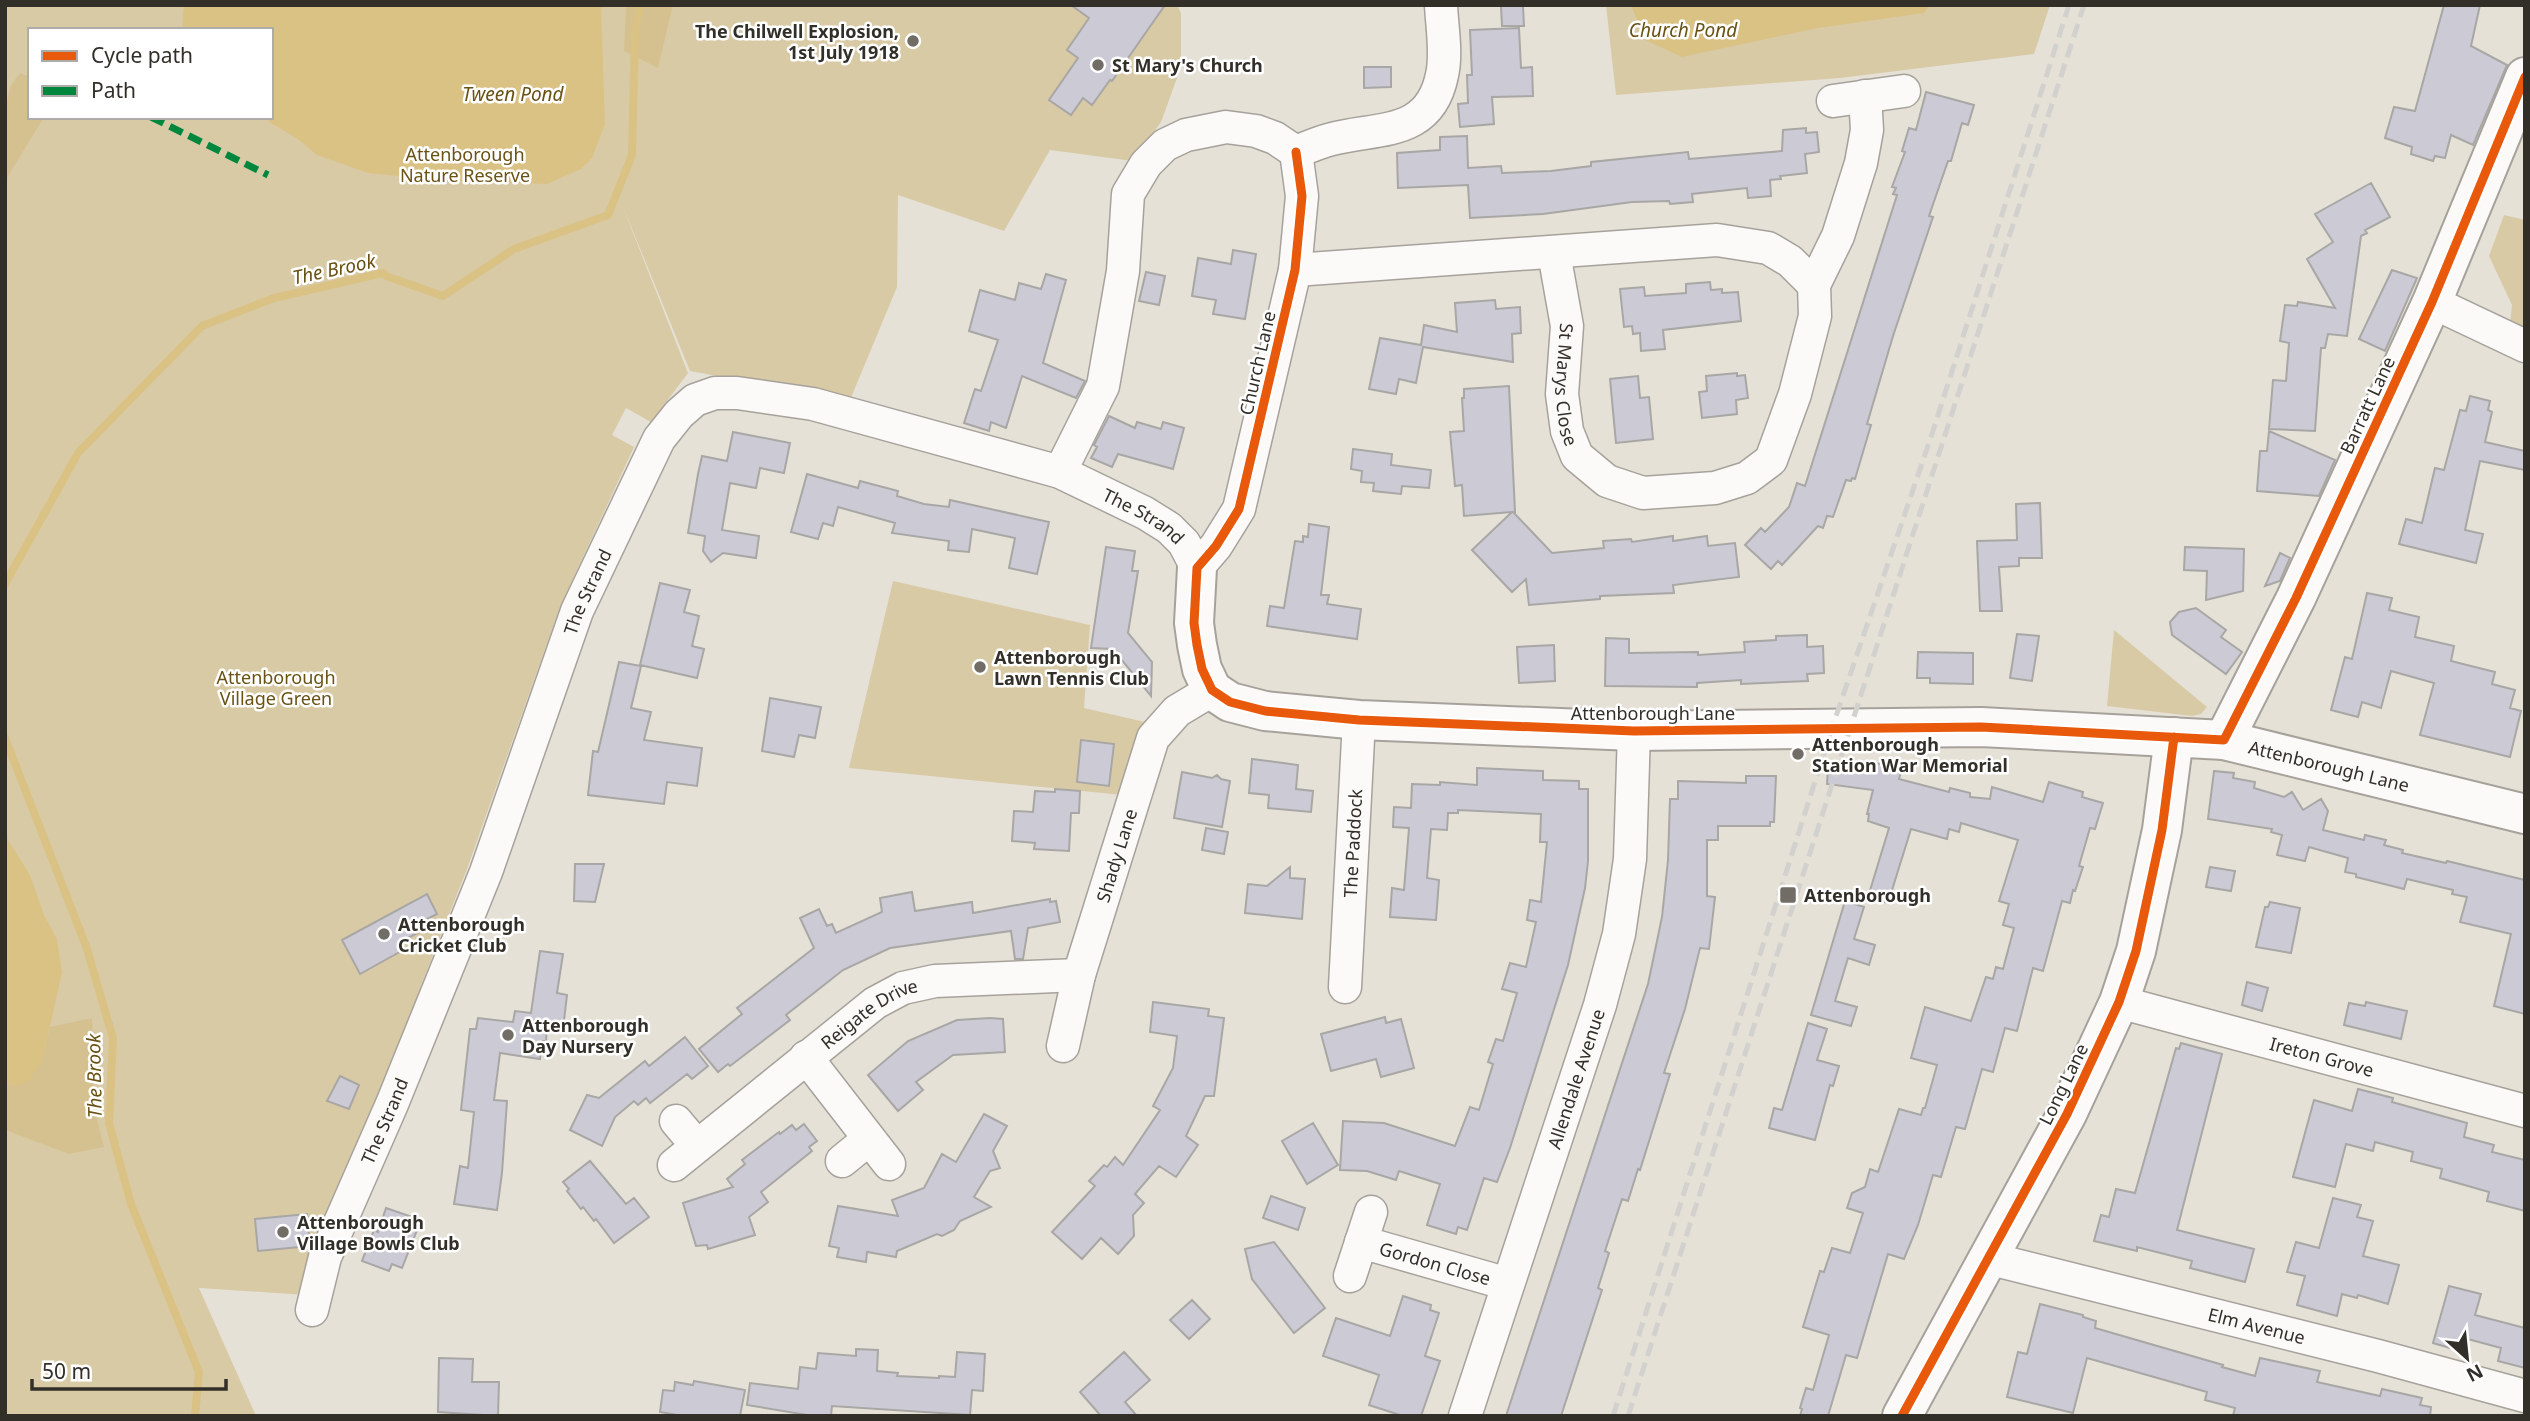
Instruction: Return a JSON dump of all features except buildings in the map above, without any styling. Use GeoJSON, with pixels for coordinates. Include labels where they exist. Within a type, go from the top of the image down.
{"type":"FeatureCollection","features":[{"type":"Feature","properties":{"kind":"street"},"geometry":{"type":"LineString","coordinates":[[1060,472],[1103,386],[1122,271],[1128,194],[1146,164],[1165,145],[1186,135],[1226,127],[1256,131],[1275,138],[1296,152],[1330,139],[1410,124],[1426,112],[1436,97],[1443,73],[1441,5]]}},
{"type":"Feature","properties":{"kind":"street","name":"Barratt Lane"},"geometry":{"type":"LineString","coordinates":[[2224,740],[2296,597],[2432,302],[2525,77]]}},
{"type":"Feature","properties":{"kind":"street"},"geometry":{"type":"LineString","coordinates":[[1833,101],[1904,91]]}},
{"type":"Feature","properties":{"kind":"street","name":"St Marys Close"},"geometry":{"type":"LineString","coordinates":[[1554,253],[1567,326],[1562,394],[1567,431],[1577,456],[1607,481],[1643,493],[1715,488],[1747,478],[1771,460],[1791,404],[1815,316],[1814,285],[1838,236],[1861,163],[1867,130],[1865,96]]}},
{"type":"Feature","properties":{"kind":"street","name":"Church Lane"},"geometry":{"type":"LineString","coordinates":[[1196,569],[1216,546],[1239,509],[1295,270],[1302,196],[1296,152]]}},
{"type":"Feature","properties":{"kind":"street"},"geometry":{"type":"LineString","coordinates":[[1295,270],[1717,240],[1768,248],[1790,261],[1814,285]]}},
{"type":"Feature","properties":{"kind":"street"},"geometry":{"type":"LineString","coordinates":[[2432,302],[2525,346]]}},
{"type":"Feature","properties":{"kind":"street","name":"The Strand"},"geometry":{"type":"LineString","coordinates":[[312,1310],[325,1257],[392,1104],[486,872],[577,611],[659,439],[679,414],[695,400],[715,393],[737,393],[813,404],[1060,472],[1145,513],[1169,528],[1184,542],[1196,569]]}},
{"type":"Feature","properties":{"kind":"street"},"geometry":{"type":"LineString","coordinates":[[1196,569],[1194,622],[1197,645],[1202,669],[1212,690]]}},
{"type":"Feature","properties":{"kind":"street","name":"Attenborough Lane"},"geometry":{"type":"LineString","coordinates":[[1212,690],[1230,702],[1265,710],[1359,720],[1634,731],[1981,727],[2224,740],[2525,814]]}},
{"type":"Feature","properties":{"kind":"street","name":"Shady Lane"},"geometry":{"type":"LineString","coordinates":[[1063,1046],[1079,975],[1153,738],[1177,711],[1212,690]]}},
{"type":"Feature","properties":{"kind":"street","name":"The Paddock"},"geometry":{"type":"LineString","coordinates":[[1339,974],[1359,720]]}},
{"type":"Feature","properties":{"kind":"street","name":"Allendale Avenue"},"geometry":{"type":"LineString","coordinates":[[1465,1416],[1600,1006],[1619,934],[1630,859],[1634,731]]}},
{"type":"Feature","properties":{"kind":"street","name":"Long Lane"},"geometry":{"type":"LineString","coordinates":[[1902,1416],[2067,1114],[2119,1002],[2136,951],[2162,830],[2174,737]]}},
{"type":"Feature","properties":{"kind":"street","name":"Reigate Drive"},"geometry":{"type":"LineString","coordinates":[[676,1121],[685,1156],[875,1003],[903,988],[935,981],[1079,975]]}},
{"type":"Feature","properties":{"kind":"street","name":"Ireton Grove"},"geometry":{"type":"LineString","coordinates":[[2119,1002],[2525,1111]]}},
{"type":"Feature","properties":{"kind":"street"},"geometry":{"type":"LineString","coordinates":[[806,1057],[889,1164]]}},
{"type":"Feature","properties":{"kind":"street"},"geometry":{"type":"LineString","coordinates":[[842,1161],[869,1139]]}},
{"type":"Feature","properties":{"kind":"street","name":"Gordon Close"},"geometry":{"type":"LineString","coordinates":[[1350,1276],[1371,1212]]}},
{"type":"Feature","properties":{"kind":"street","name":"Gordon Close"},"geometry":{"type":"LineString","coordinates":[[1361,1242],[1508,1284]]}},
{"type":"Feature","properties":{"kind":"street","name":"Elm Avenue"},"geometry":{"type":"LineString","coordinates":[[1987,1258],[2378,1356],[2525,1396]]}},
{"type":"Feature","properties":{"kind":"green space"},"geometry":{"type":"Polygon","coordinates":[[[5,5],[1177,5],[1181,13],[1181,67],[1161,122],[1133,161],[1050,150],[1004,231],[898,195],[897,287],[850,400],[690,371],[621,202],[688,373],[651,422],[626,408],[612,435],[634,447],[560,607],[467,869],[420,988],[405,1038],[306,1295],[199,1288],[256,1416],[5,1416],[5,5]]]}},
{"type":"Feature","properties":{"kind":"green space"},"geometry":{"type":"Polygon","coordinates":[[[1606,5],[2050,5],[2034,54],[1840,78],[1616,95],[1606,5]]]}},
{"type":"Feature","properties":{"kind":"green space"},"geometry":{"type":"Polygon","coordinates":[[[2504,215],[2525,220],[2525,328],[2510,324],[2512,305],[2489,256],[2504,215]]]}},
{"type":"Feature","properties":{"kind":"green space","name":"Attenborough Lawn Tennis Club"},"geometry":{"type":"Polygon","coordinates":[[[893,581],[1090,625],[1084,708],[1145,722],[1123,795],[849,768],[893,581]]]}},
{"type":"Feature","properties":{"kind":"green space"},"geometry":{"type":"Polygon","coordinates":[[[2114,630],[2207,707],[2201,714],[2192,716],[2107,706],[2114,630]]]}},
{"type":"Feature","properties":{"kind":"shaded area"},"geometry":{"type":"Polygon","coordinates":[[[626,5],[673,5],[658,68],[624,51],[626,5]]]}},
{"type":"Feature","properties":{"kind":"shaded area"},"geometry":{"type":"Polygon","coordinates":[[[20,73],[28,76],[28,119],[43,119],[5,181],[5,111],[10,87],[20,73]]]}},
{"type":"Feature","properties":{"kind":"shaded area"},"geometry":{"type":"Polygon","coordinates":[[[92,1018],[94,1108],[104,1147],[69,1154],[5,1130],[5,1081],[15,1087],[42,1062],[50,1027],[92,1018]]]}},
{"type":"Feature","properties":{"kind":"water","name":"Tween Pond"},"geometry":{"type":"Polygon","coordinates":[[[184,5],[601,5],[605,124],[592,158],[581,169],[547,184],[450,181],[368,173],[317,155],[298,139],[269,122],[269,119],[273,119],[273,28],[182,28],[184,5]]]}},
{"type":"Feature","properties":{"kind":"water","name":"Church Pond"},"geometry":{"type":"Polygon","coordinates":[[[1631,5],[1930,5],[1924,13],[1818,28],[1682,57],[1645,40],[1631,5]]]}},
{"type":"Feature","properties":{"kind":"water"},"geometry":{"type":"Polygon","coordinates":[[[5,835],[30,875],[44,915],[57,939],[62,972],[42,1062],[28,1081],[15,1087],[5,1081],[5,835]]]}},
{"type":"Feature","properties":{"kind":"waterway","name":"The Brook"},"geometry":{"type":"LineString","coordinates":[[5,584],[78,453],[202,326],[274,298],[383,273],[443,296],[514,249],[608,215],[632,155],[635,33],[640,5]]}},
{"type":"Feature","properties":{"kind":"waterway","name":"The Brook"},"geometry":{"type":"LineString","coordinates":[[5,738],[86,946],[113,1038],[109,1123],[131,1204],[199,1372],[195,1416]]}},
{"type":"Feature","properties":{"kind":"railway"},"geometry":{"type":"LineString","coordinates":[[1613,1416],[1832,728],[1932,434],[2069,5]]}},
{"type":"Feature","properties":{"kind":"railway"},"geometry":{"type":"LineString","coordinates":[[1628,1416],[2084,5]]}},
{"type":"Feature","properties":{"kind":"marked path"},"geometry":{"type":"LineString","coordinates":[[155,119],[268,175]]}},
{"type":"Feature","properties":{"kind":"cycle path"},"geometry":{"type":"LineString","coordinates":[[1296,152],[1302,196],[1295,270],[1239,509],[1216,546],[1197,568],[1194,623],[1202,669],[1212,690],[1230,702],[1265,711],[1359,720],[1634,731],[1981,727],[2224,740],[2296,598],[2432,302],[2525,77]]}},
{"type":"Feature","properties":{"kind":"cycle path"},"geometry":{"type":"LineString","coordinates":[[1902,1416],[2067,1114],[2119,1002],[2136,951],[2162,830],[2174,737]]}},
{"type":"Feature","properties":{"kind":"place","name":"The Chilwell Explosion, 1st July 1918"},"geometry":{"type":"Point","coordinates":[913,41]}},
{"type":"Feature","properties":{"kind":"place","name":"St Mary's Church"},"geometry":{"type":"Point","coordinates":[1098,65]}},
{"type":"Feature","properties":{"kind":"place","name":"Attenborough Lawn Tennis Club"},"geometry":{"type":"Point","coordinates":[980,667]}},
{"type":"Feature","properties":{"kind":"place","name":"Attenborough Station War Memorial"},"geometry":{"type":"Point","coordinates":[1798,754]}},
{"type":"Feature","properties":{"kind":"place","name":"Attenborough"},"geometry":{"type":"Point","coordinates":[1788,895]}},
{"type":"Feature","properties":{"kind":"place","name":"Attenborough Cricket Club"},"geometry":{"type":"Point","coordinates":[384,934]}},
{"type":"Feature","properties":{"kind":"place","name":"Attenborough Day Nursery"},"geometry":{"type":"Point","coordinates":[508,1035]}},
{"type":"Feature","properties":{"kind":"place","name":"Attenborough Village Bowls Club"},"geometry":{"type":"Point","coordinates":[283,1232]}},
{"type":"Feature","properties":{"kind":"park label","name":"Attenborough Nature Reserve"},"geometry":{"type":"Point","coordinates":[465,164]}},
{"type":"Feature","properties":{"kind":"park label","name":"Attenborough Village Green"},"geometry":{"type":"Point","coordinates":[276,687]}}]}
